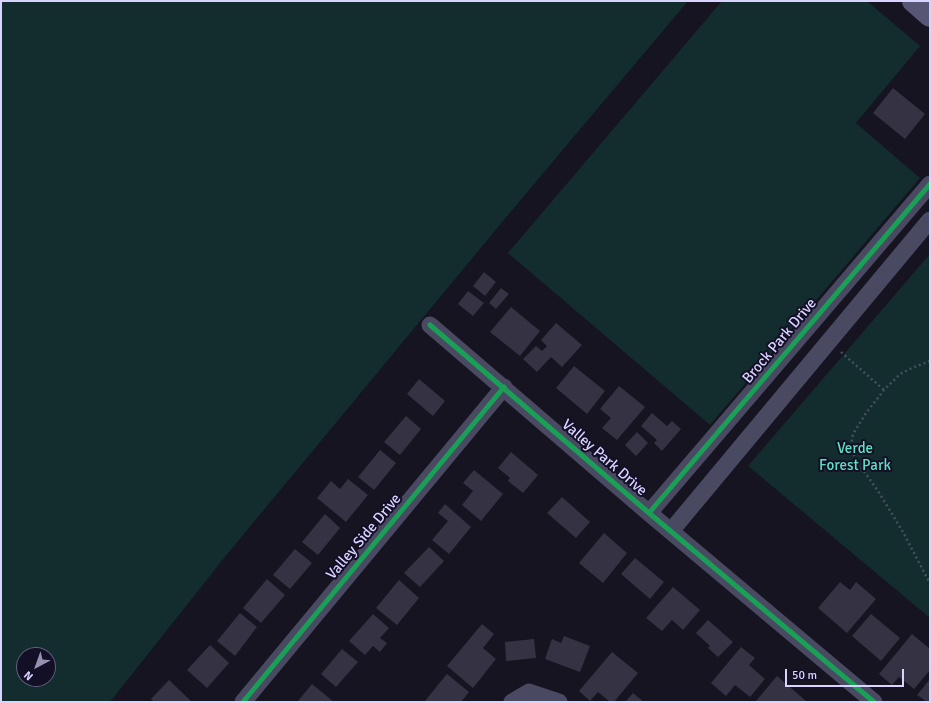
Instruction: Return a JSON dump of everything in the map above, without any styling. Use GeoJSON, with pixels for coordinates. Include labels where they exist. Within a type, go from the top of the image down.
{"type":"FeatureCollection","features":[{"type":"Feature","properties":{"kind":"main road"},"geometry":{"type":"LineString","coordinates":[[913,1],[930,16]]}},
{"type":"Feature","properties":{"kind":"street","name":"Brock Park Drive"},"geometry":{"type":"LineString","coordinates":[[649,513],[930,184]]}},
{"type":"Feature","properties":{"kind":"street"},"geometry":{"type":"LineString","coordinates":[[671,531],[930,220]]}},
{"type":"Feature","properties":{"kind":"street","name":"Valley Park Drive"},"geometry":{"type":"LineString","coordinates":[[430,325],[649,513],[874,702]]}},
{"type":"Feature","properties":{"kind":"street","name":"Valley Side Drive"},"geometry":{"type":"LineString","coordinates":[[244,702],[504,387]]}},
{"type":"Feature","properties":{"kind":"street"},"geometry":{"type":"LineString","coordinates":[[512,702],[529,692],[559,702]]}},
{"type":"Feature","properties":{"kind":"path"},"geometry":{"type":"LineString","coordinates":[[829,342],[884,390]]}},
{"type":"Feature","properties":{"kind":"path"},"geometry":{"type":"LineString","coordinates":[[930,361],[900,374],[884,390],[866,413],[853,434],[851,446],[861,467],[899,525],[930,583]]}},
{"type":"Feature","properties":{"kind":"green space"},"geometry":{"type":"Polygon","coordinates":[[[1,1],[688,1],[508,215],[224,558],[110,702],[1,702],[1,1]]]}},
{"type":"Feature","properties":{"kind":"green space"},"geometry":{"type":"Polygon","coordinates":[[[722,1],[867,1],[920,46],[856,123],[920,178],[710,425],[508,253],[722,1]]]}},
{"type":"Feature","properties":{"kind":"green space","name":"Verde Forest Park"},"geometry":{"type":"Polygon","coordinates":[[[929,255],[930,256],[930,618],[748,466],[929,255]]]}},
{"type":"Feature","properties":{"kind":"building"},"geometry":{"type":"Polygon","coordinates":[[[893,88],[925,114],[905,139],[873,113],[893,88]]]}},
{"type":"Feature","properties":{"kind":"building"},"geometry":{"type":"Polygon","coordinates":[[[484,272],[496,282],[485,296],[473,286],[484,272]]]}},
{"type":"Feature","properties":{"kind":"building"},"geometry":{"type":"Polygon","coordinates":[[[501,288],[509,294],[496,309],[489,303],[501,288]]]}},
{"type":"Feature","properties":{"kind":"building"},"geometry":{"type":"Polygon","coordinates":[[[468,291],[484,303],[473,316],[458,304],[468,291]]]}},
{"type":"Feature","properties":{"kind":"building"},"geometry":{"type":"Polygon","coordinates":[[[511,307],[540,331],[520,356],[490,332],[511,307]]]}},
{"type":"Feature","properties":{"kind":"building"},"geometry":{"type":"Polygon","coordinates":[[[556,323],[582,345],[562,367],[551,357],[537,372],[523,359],[536,346],[542,351],[547,346],[541,340],[556,323]]]}},
{"type":"Feature","properties":{"kind":"building"},"geometry":{"type":"Polygon","coordinates":[[[574,366],[605,391],[587,414],[556,388],[574,366]]]}},
{"type":"Feature","properties":{"kind":"building"},"geometry":{"type":"Polygon","coordinates":[[[419,379],[445,401],[433,416],[407,394],[419,379]]]}},
{"type":"Feature","properties":{"kind":"building"},"geometry":{"type":"Polygon","coordinates":[[[619,386],[645,407],[617,440],[602,428],[611,418],[600,409],[619,386]]]}},
{"type":"Feature","properties":{"kind":"building"},"geometry":{"type":"Polygon","coordinates":[[[652,413],[667,426],[672,421],[681,429],[662,451],[654,443],[657,440],[641,426],[652,413]]]}},
{"type":"Feature","properties":{"kind":"building"},"geometry":{"type":"Polygon","coordinates":[[[406,416],[421,429],[400,455],[384,442],[406,416]]]}},
{"type":"Feature","properties":{"kind":"building"},"geometry":{"type":"Polygon","coordinates":[[[637,432],[648,443],[636,456],[625,445],[637,432]]]}},
{"type":"Feature","properties":{"kind":"building"},"geometry":{"type":"Polygon","coordinates":[[[380,450],[396,463],[374,490],[358,477],[380,450]]]}},
{"type":"Feature","properties":{"kind":"building"},"geometry":{"type":"Polygon","coordinates":[[[511,452],[538,475],[523,493],[508,481],[510,478],[498,468],[511,452]]]}},
{"type":"Feature","properties":{"kind":"building"},"geometry":{"type":"Polygon","coordinates":[[[474,470],[503,494],[481,521],[462,505],[473,491],[463,483],[474,470]]]}},
{"type":"Feature","properties":{"kind":"building"},"geometry":{"type":"Polygon","coordinates":[[[348,479],[368,495],[346,522],[317,498],[331,481],[340,489],[348,479]]]}},
{"type":"Feature","properties":{"kind":"building"},"geometry":{"type":"Polygon","coordinates":[[[562,497],[590,522],[576,538],[547,513],[562,497]]]}},
{"type":"Feature","properties":{"kind":"building"},"geometry":{"type":"Polygon","coordinates":[[[445,504],[471,527],[449,554],[432,540],[448,521],[438,513],[445,504]]]}},
{"type":"Feature","properties":{"kind":"building"},"geometry":{"type":"Polygon","coordinates":[[[325,514],[340,528],[318,555],[302,542],[325,514]]]}},
{"type":"Feature","properties":{"kind":"building"},"geometry":{"type":"Polygon","coordinates":[[[604,533],[627,553],[603,583],[579,563],[604,533]]]}},
{"type":"Feature","properties":{"kind":"building"},"geometry":{"type":"Polygon","coordinates":[[[429,547],[444,561],[420,587],[404,573],[429,547]]]}},
{"type":"Feature","properties":{"kind":"building"},"geometry":{"type":"Polygon","coordinates":[[[295,549],[312,563],[290,589],[273,575],[295,549]]]}},
{"type":"Feature","properties":{"kind":"building"},"geometry":{"type":"Polygon","coordinates":[[[635,558],[664,582],[650,599],[621,574],[635,558]]]}},
{"type":"Feature","properties":{"kind":"building"},"geometry":{"type":"Polygon","coordinates":[[[267,579],[285,595],[261,623],[243,608],[267,579]]]}},
{"type":"Feature","properties":{"kind":"building"},"geometry":{"type":"Polygon","coordinates":[[[399,580],[419,598],[397,625],[376,608],[399,580]]]}},
{"type":"Feature","properties":{"kind":"building"},"geometry":{"type":"Polygon","coordinates":[[[840,582],[850,590],[856,582],[876,599],[847,633],[818,608],[840,582]]]}},
{"type":"Feature","properties":{"kind":"building"},"geometry":{"type":"Polygon","coordinates":[[[673,587],[700,610],[683,630],[672,620],[662,631],[646,618],[673,587]]]}},
{"type":"Feature","properties":{"kind":"building"},"geometry":{"type":"Polygon","coordinates":[[[240,613],[257,627],[235,656],[217,641],[240,613]]]}},
{"type":"Feature","properties":{"kind":"building"},"geometry":{"type":"Polygon","coordinates":[[[373,614],[389,628],[380,638],[387,643],[380,652],[373,646],[365,655],[349,641],[373,614]]]}},
{"type":"Feature","properties":{"kind":"building"},"geometry":{"type":"Polygon","coordinates":[[[871,614],[900,638],[881,661],[852,636],[871,614]]]}},
{"type":"Feature","properties":{"kind":"building"},"geometry":{"type":"Polygon","coordinates":[[[708,620],[733,642],[718,657],[708,648],[710,646],[696,633],[708,620]]]}},
{"type":"Feature","properties":{"kind":"building"},"geometry":{"type":"Polygon","coordinates":[[[482,624],[494,634],[483,648],[496,659],[473,688],[447,666],[482,624]]]}},
{"type":"Feature","properties":{"kind":"building"},"geometry":{"type":"Polygon","coordinates":[[[912,634],[930,649],[930,670],[914,689],[899,677],[892,685],[879,674],[912,634]]]}},
{"type":"Feature","properties":{"kind":"building"},"geometry":{"type":"Polygon","coordinates":[[[564,636],[590,646],[580,672],[545,659],[552,639],[561,643],[564,636]]]}},
{"type":"Feature","properties":{"kind":"building"},"geometry":{"type":"Polygon","coordinates":[[[534,639],[536,658],[506,661],[505,642],[534,639]]]}},
{"type":"Feature","properties":{"kind":"building"},"geometry":{"type":"Polygon","coordinates":[[[210,645],[229,663],[207,688],[187,670],[210,645]]]}},
{"type":"Feature","properties":{"kind":"building"},"geometry":{"type":"Polygon","coordinates":[[[741,647],[755,658],[749,665],[765,679],[750,697],[735,685],[726,696],[711,683],[741,647]]]}},
{"type":"Feature","properties":{"kind":"building"},"geometry":{"type":"Polygon","coordinates":[[[342,649],[358,662],[336,687],[321,674],[342,649]]]}},
{"type":"Feature","properties":{"kind":"building"},"geometry":{"type":"Polygon","coordinates":[[[612,652],[638,673],[614,702],[610,702],[598,692],[590,701],[579,691],[612,652]]]}},
{"type":"Feature","properties":{"kind":"building"},"geometry":{"type":"Polygon","coordinates":[[[447,674],[469,692],[461,702],[424,702],[447,674]]]}},
{"type":"Feature","properties":{"kind":"building"},"geometry":{"type":"Polygon","coordinates":[[[777,676],[806,701],[757,702],[756,701],[777,676]]]}},
{"type":"Feature","properties":{"kind":"building"},"geometry":{"type":"Polygon","coordinates":[[[930,679],[930,702],[927,702],[917,695],[930,679]]]}},
{"type":"Feature","properties":{"kind":"building"},"geometry":{"type":"Polygon","coordinates":[[[169,680],[192,702],[154,702],[151,699],[169,680]]]}},
{"type":"Feature","properties":{"kind":"building"},"geometry":{"type":"Polygon","coordinates":[[[312,684],[334,702],[298,701],[312,684]]]}},
{"type":"Feature","properties":{"kind":"building"},"geometry":{"type":"Polygon","coordinates":[[[633,693],[644,702],[625,702],[633,693]]]}},
{"type":"Feature","properties":{"kind":"cycle path"},"geometry":{"type":"LineString","coordinates":[[649,513],[930,184]]}},
{"type":"Feature","properties":{"kind":"cycle path"},"geometry":{"type":"LineString","coordinates":[[430,325],[649,513],[874,702]]}},
{"type":"Feature","properties":{"kind":"cycle path"},"geometry":{"type":"LineString","coordinates":[[243,702],[504,387]]}}]}
